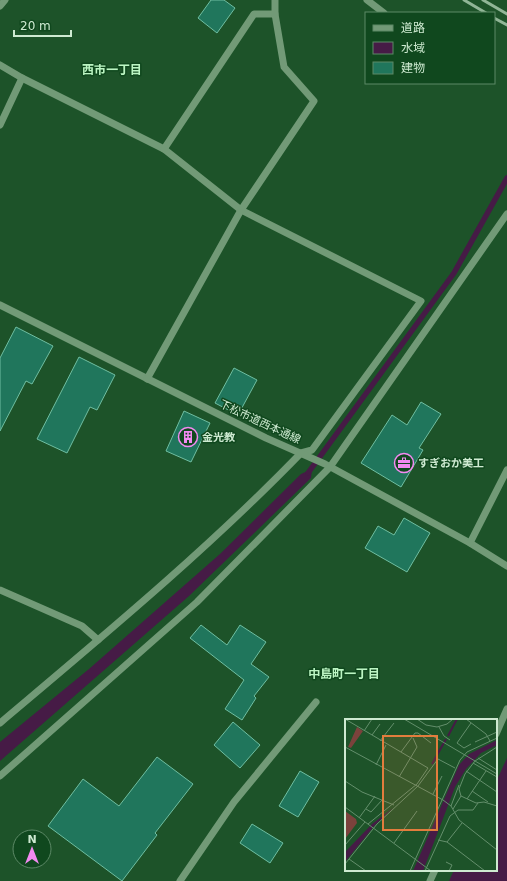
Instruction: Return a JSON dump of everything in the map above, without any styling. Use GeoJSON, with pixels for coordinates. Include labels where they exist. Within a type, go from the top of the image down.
{"type":"FeatureCollection","features":[{"type":"Feature","properties":{"kind":"street"},"geometry":{"type":"LineString","coordinates":[[0,6],[5,0]]}},
{"type":"Feature","properties":{"kind":"street"},"geometry":{"type":"LineString","coordinates":[[147,378],[241,210],[314,101],[284,67],[275,14],[275,0]]}},
{"type":"Feature","properties":{"kind":"street"},"geometry":{"type":"LineString","coordinates":[[367,0],[383,12]]}},
{"type":"Feature","properties":{"kind":"street"},"geometry":{"type":"LineString","coordinates":[[164,149],[254,14],[275,14]]}},
{"type":"Feature","properties":{"kind":"street"},"geometry":{"type":"LineString","coordinates":[[0,65],[22,78],[164,149],[241,210],[421,300],[312,450],[301,453],[204,548],[0,723]]}},
{"type":"Feature","properties":{"kind":"street"},"geometry":{"type":"LineString","coordinates":[[0,125],[22,78]]}},
{"type":"Feature","properties":{"kind":"street"},"geometry":{"type":"LineString","coordinates":[[0,776],[197,602],[327,466],[507,214]]}},
{"type":"Feature","properties":{"kind":"street","name":"下松市道西本通線"},"geometry":{"type":"LineString","coordinates":[[0,306],[266,438],[327,466],[470,543],[507,566]]}},
{"type":"Feature","properties":{"kind":"street"},"geometry":{"type":"LineString","coordinates":[[470,543],[507,470]]}},
{"type":"Feature","properties":{"kind":"street"},"geometry":{"type":"LineString","coordinates":[[0,590],[82,626],[98,640]]}},
{"type":"Feature","properties":{"kind":"street"},"geometry":{"type":"LineString","coordinates":[[180,881],[234,802],[316,702]]}},
{"type":"Feature","properties":{"kind":"street"},"geometry":{"type":"LineString","coordinates":[[497,732],[507,709]]}},
{"type":"Feature","properties":{"kind":"street"},"geometry":{"type":"LineString","coordinates":[[430,881],[435,871]]}},
{"type":"Feature","properties":{"kind":"water"},"geometry":{"type":"Polygon","coordinates":[[[312,469],[311,478],[189,596],[0,761],[0,742],[89,669],[220,554],[301,474],[312,469]]]}},
{"type":"Feature","properties":{"kind":"water"},"geometry":{"type":"Polygon","coordinates":[[[507,758],[507,881],[449,881],[454,871],[497,871],[497,780],[507,758]]]}},
{"type":"Feature","properties":{"kind":"building"},"geometry":{"type":"Polygon","coordinates":[[[211,0],[224,0],[235,8],[217,33],[198,18],[211,0]]]}},
{"type":"Feature","properties":{"kind":"building"},"geometry":{"type":"Polygon","coordinates":[[[16,327],[53,346],[32,384],[26,381],[0,431],[0,358],[16,327]]]}},
{"type":"Feature","properties":{"kind":"building"},"geometry":{"type":"Polygon","coordinates":[[[79,357],[115,375],[97,410],[90,407],[67,453],[37,439],[79,357]]]}},
{"type":"Feature","properties":{"kind":"building"},"geometry":{"type":"Polygon","coordinates":[[[234,368],[257,380],[238,415],[215,403],[234,368]]]}},
{"type":"Feature","properties":{"kind":"building"},"geometry":{"type":"Polygon","coordinates":[[[421,402],[441,414],[419,448],[423,450],[401,487],[361,463],[392,415],[407,425],[421,402]]]}},
{"type":"Feature","properties":{"kind":"building","name":"金光教"},"geometry":{"type":"Polygon","coordinates":[[[184,411],[210,423],[191,462],[166,451],[184,411]]]}},
{"type":"Feature","properties":{"kind":"building"},"geometry":{"type":"Polygon","coordinates":[[[404,518],[430,533],[407,572],[365,548],[378,526],[394,535],[404,518]]]}},
{"type":"Feature","properties":{"kind":"building"},"geometry":{"type":"Polygon","coordinates":[[[201,625],[227,645],[240,625],[266,642],[251,664],[269,677],[254,696],[256,698],[242,720],[225,709],[244,680],[190,638],[201,625]]]}},
{"type":"Feature","properties":{"kind":"building"},"geometry":{"type":"Polygon","coordinates":[[[233,722],[260,745],[240,768],[214,745],[233,722]]]}},
{"type":"Feature","properties":{"kind":"building"},"geometry":{"type":"Polygon","coordinates":[[[157,757],[193,784],[155,833],[157,835],[122,881],[48,826],[83,779],[119,806],[157,757]]]}},
{"type":"Feature","properties":{"kind":"building"},"geometry":{"type":"Polygon","coordinates":[[[300,771],[319,782],[298,817],[279,806],[300,771]]]}},
{"type":"Feature","properties":{"kind":"building"},"geometry":{"type":"Polygon","coordinates":[[[252,824],[283,843],[270,863],[240,843],[252,824]]]}},
{"type":"Feature","properties":{"kind":"waterway"},"geometry":{"type":"LineString","coordinates":[[308,473],[454,273],[507,178]]}},
{"type":"Feature","properties":{"kind":"railway"},"geometry":{"type":"LineString","coordinates":[[464,0],[484,12]]}},
{"type":"Feature","properties":{"kind":"railway"},"geometry":{"type":"LineString","coordinates":[[483,0],[507,14]]}},
{"type":"Feature","properties":{"kind":"railway"},"geometry":{"type":"LineString","coordinates":[[495,19],[507,25]]}},
{"type":"Feature","properties":{"kind":"place","name":"金光教"},"geometry":{"type":"Point","coordinates":[188,437]}},
{"type":"Feature","properties":{"kind":"place","name":"すぎおか美工"},"geometry":{"type":"Point","coordinates":[404,463]}},
{"type":"Feature","properties":{"kind":"district","name":"西市一丁目"},"geometry":{"type":"Point","coordinates":[112,70]}},
{"type":"Feature","properties":{"kind":"district","name":"中島町一丁目"},"geometry":{"type":"Point","coordinates":[344,674]}}]}
